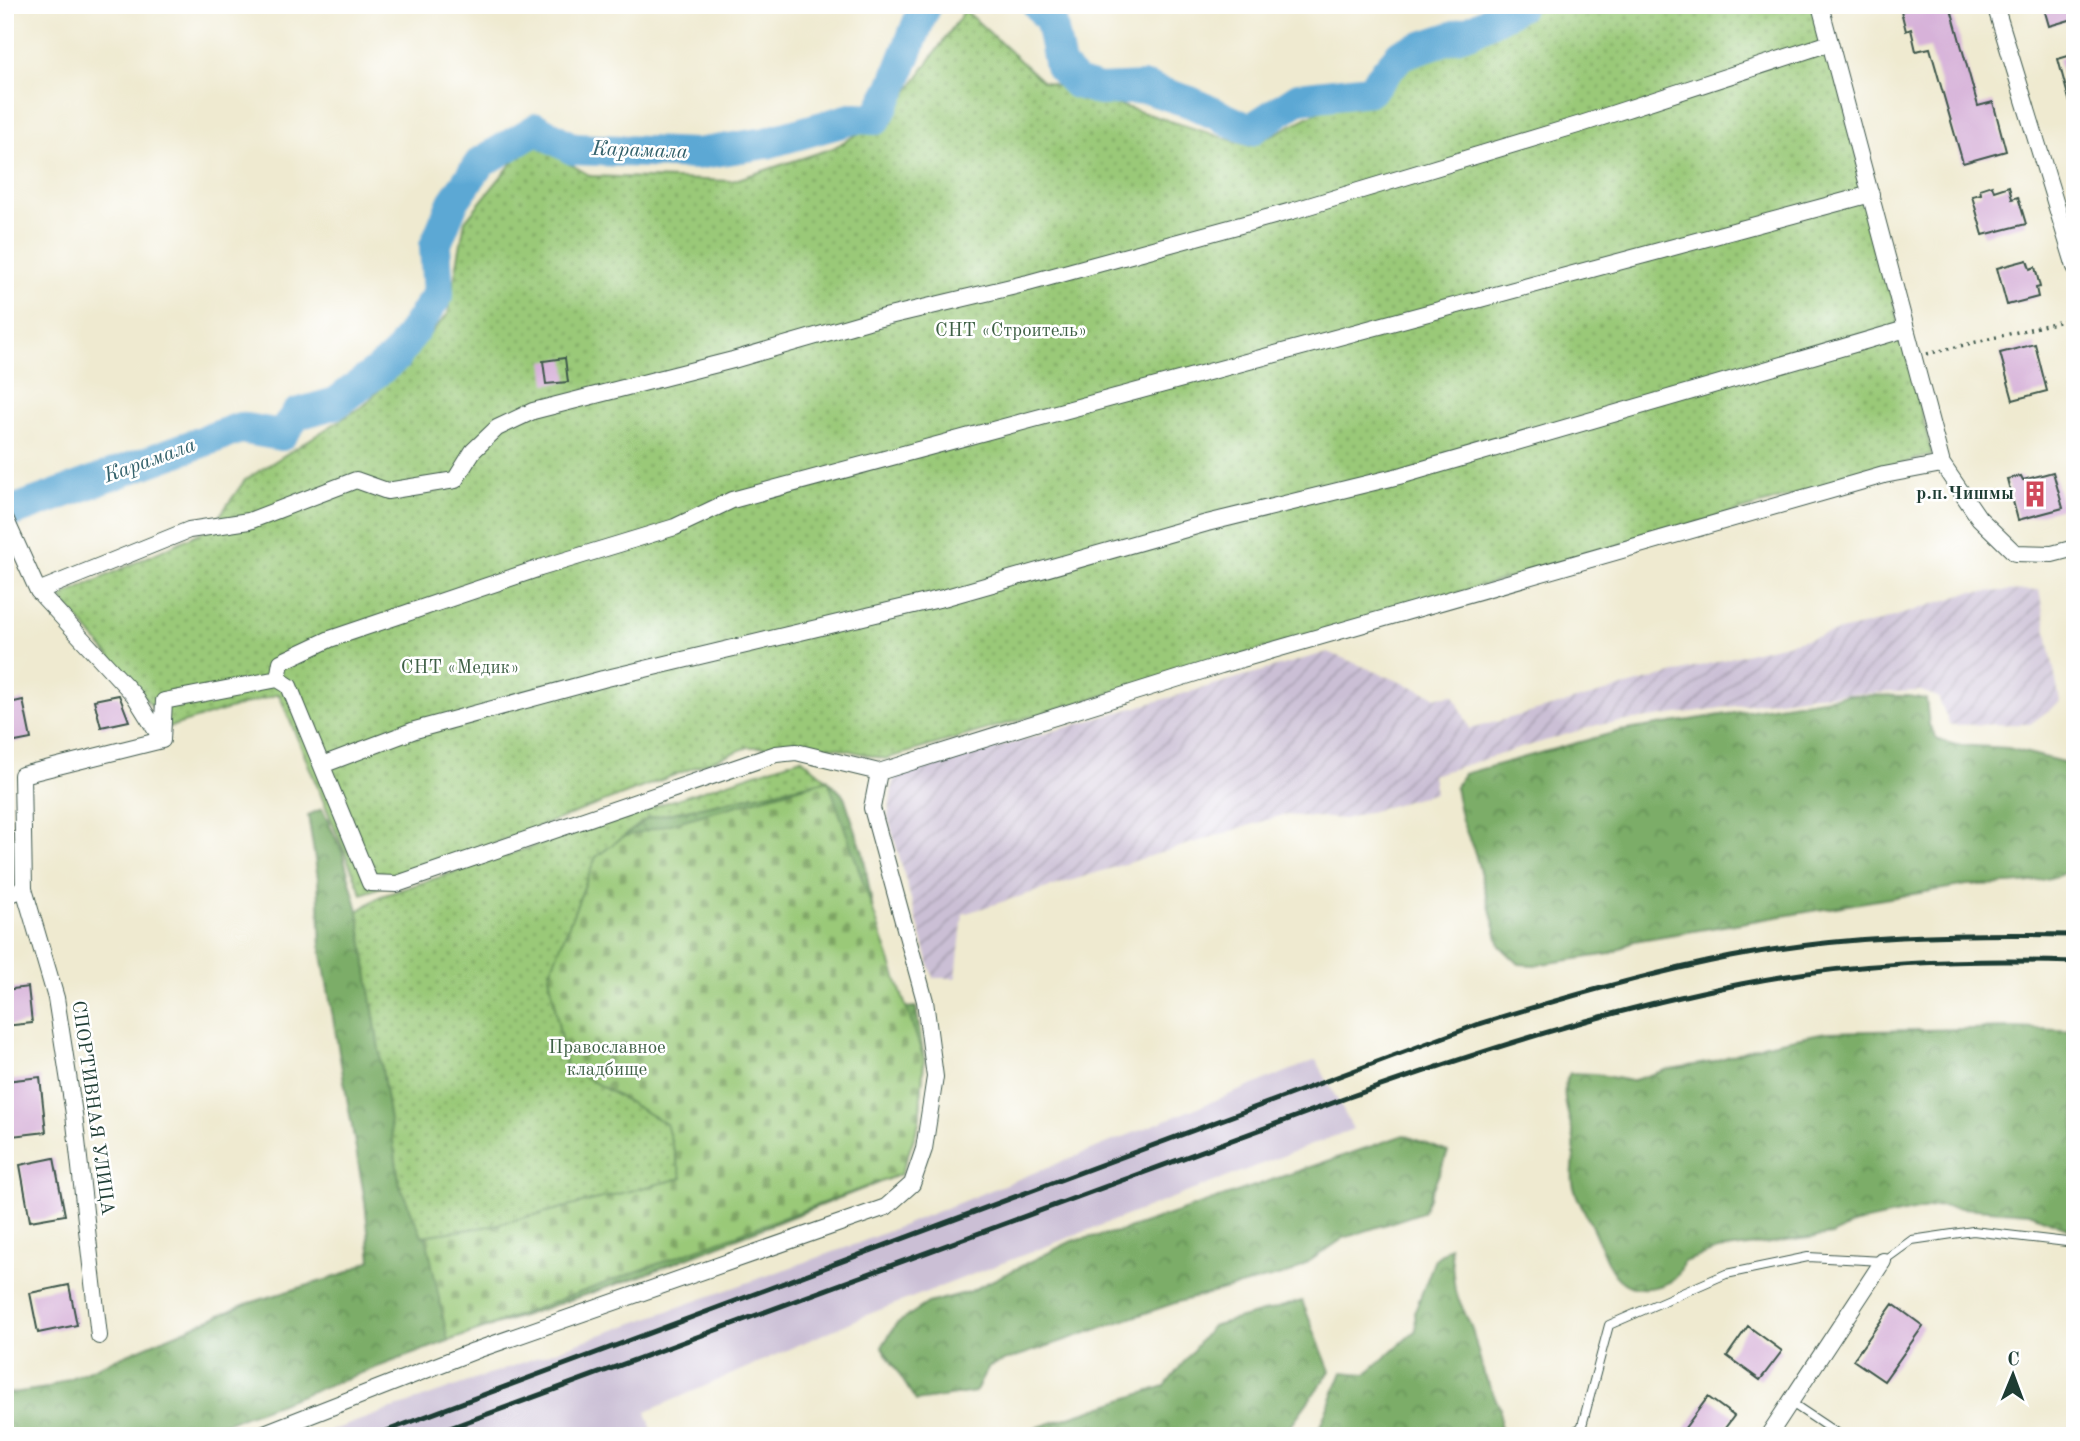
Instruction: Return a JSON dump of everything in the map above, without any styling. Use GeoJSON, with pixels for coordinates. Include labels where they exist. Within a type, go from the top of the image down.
{"type":"FeatureCollection","features":[{"type":"Feature","properties":{"kind":"street"},"geometry":{"type":"LineString","coordinates":[[1820,5],[1942,464],[1979,518],[2015,553],[2052,554],[2075,548]]}},
{"type":"Feature","properties":{"kind":"street"},"geometry":{"type":"LineString","coordinates":[[1996,5],[2075,267]]}},
{"type":"Feature","properties":{"kind":"street"},"geometry":{"type":"LineString","coordinates":[[38,591],[189,530],[249,522],[356,480],[387,491],[455,481],[473,451],[497,428],[533,411],[1279,215],[1581,124],[1830,43]]}},
{"type":"Feature","properties":{"kind":"street"},"geometry":{"type":"LineString","coordinates":[[278,679],[281,662],[330,639],[540,568],[675,527],[732,500],[1871,194]]}},
{"type":"Feature","properties":{"kind":"street"},"geometry":{"type":"LineString","coordinates":[[322,765],[429,727],[603,679],[943,598],[1207,523],[1403,475],[1906,329]]}},
{"type":"Feature","properties":{"kind":"street"},"geometry":{"type":"LineString","coordinates":[[162,740],[164,701],[278,679],[289,686],[370,883],[397,884],[776,754],[796,752],[879,772],[1247,657],[1884,475],[1942,464]]}},
{"type":"Feature","properties":{"kind":"street"},"geometry":{"type":"LineString","coordinates":[[8,526],[38,591],[134,695],[162,740]]}},
{"type":"Feature","properties":{"kind":"street","name":"СПОРТИВНАЯ УЛИЦА"},"geometry":{"type":"LineString","coordinates":[[99,1336],[74,1114],[56,998],[24,889],[22,775],[162,740]]}},
{"type":"Feature","properties":{"kind":"street"},"geometry":{"type":"LineString","coordinates":[[257,1436],[474,1351],[886,1207],[912,1184],[924,1149],[935,1077],[925,1001],[872,808],[879,772]]}},
{"type":"Feature","properties":{"kind":"street"},"geometry":{"type":"LineString","coordinates":[[5,896],[24,889]]}},
{"type":"Feature","properties":{"kind":"street"},"geometry":{"type":"LineString","coordinates":[[1768,1436],[1883,1261]]}},
{"type":"Feature","properties":{"kind":"lane"},"geometry":{"type":"LineString","coordinates":[[1580,1435],[1609,1325],[1726,1274],[1808,1257],[1883,1261],[1912,1240],[1973,1231],[2075,1243]]}},
{"type":"Feature","properties":{"kind":"lane"},"geometry":{"type":"LineString","coordinates":[[1790,1402],[1841,1436]]}},
{"type":"Feature","properties":{"kind":"path"},"geometry":{"type":"LineString","coordinates":[[1914,357],[2075,318]]}},
{"type":"Feature","properties":{"kind":"shaded area"},"geometry":{"type":"Polygon","coordinates":[[[2039,590],[2060,702],[2030,724],[1950,725],[1938,697],[1921,691],[1815,695],[1597,725],[1432,775],[1435,793],[1344,819],[1283,815],[963,914],[956,978],[933,978],[888,817],[894,777],[1328,652],[1437,697],[1454,695],[1470,729],[1748,653],[1878,622],[1971,592],[2039,590]]]}},
{"type":"Feature","properties":{"kind":"shaded area"},"geometry":{"type":"Polygon","coordinates":[[[1316,1060],[1353,1129],[869,1314],[646,1412],[654,1436],[316,1436],[856,1244],[1316,1060]]]}},
{"type":"Feature","properties":{"kind":"green space","name":"СНТ «Строитель»"},"geometry":{"type":"Polygon","coordinates":[[[1532,5],[1820,5],[1932,455],[885,759],[834,747],[748,747],[362,894],[279,694],[169,727],[60,597],[211,528],[245,480],[366,404],[448,314],[465,221],[530,141],[591,176],[732,181],[833,148],[892,114],[965,10],[1042,81],[1250,146],[1532,5]]]}},
{"type":"Feature","properties":{"kind":"green space"},"geometry":{"type":"Polygon","coordinates":[[[1848,695],[1909,696],[1926,699],[1929,725],[1938,740],[1956,745],[2008,748],[2075,765],[2075,868],[2037,881],[1967,885],[1634,941],[1610,954],[1535,965],[1519,964],[1500,946],[1475,853],[1462,821],[1455,788],[1463,774],[1620,731],[1848,695]]]}},
{"type":"Feature","properties":{"kind":"green space"},"geometry":{"type":"Polygon","coordinates":[[[801,758],[828,780],[648,818],[596,857],[549,975],[566,1066],[666,1124],[682,1178],[491,1226],[422,1236],[400,1186],[358,911],[379,897],[801,758]]]}},
{"type":"Feature","properties":{"kind":"green space","name":"Православное кладбище"},"geometry":{"type":"Polygon","coordinates":[[[828,780],[844,796],[863,853],[890,1009],[916,1007],[924,1059],[919,1123],[901,1174],[638,1277],[448,1341],[191,1436],[5,1436],[5,1394],[47,1388],[246,1304],[342,1275],[371,1260],[365,1201],[321,949],[318,878],[308,815],[322,809],[342,851],[358,911],[400,1186],[596,857],[648,818],[828,780]]]}},
{"type":"Feature","properties":{"kind":"green space","name":"Православное кладбище"},"geometry":{"type":"Polygon","coordinates":[[[828,780],[924,1059],[919,1123],[901,1174],[448,1341],[358,911],[828,780]]]}},
{"type":"Feature","properties":{"kind":"green space"},"geometry":{"type":"Polygon","coordinates":[[[2016,1028],[2075,1031],[2075,1231],[2029,1213],[1936,1206],[1853,1224],[1832,1235],[1718,1250],[1683,1262],[1675,1279],[1659,1286],[1631,1286],[1621,1281],[1607,1262],[1574,1188],[1574,1140],[1565,1097],[1566,1081],[1570,1073],[1595,1074],[1631,1081],[1665,1070],[1712,1062],[1766,1044],[1826,1032],[2016,1028]]]}},
{"type":"Feature","properties":{"kind":"green space"},"geometry":{"type":"Polygon","coordinates":[[[1404,1135],[1448,1152],[1423,1212],[1344,1238],[1293,1272],[1178,1302],[989,1366],[975,1392],[916,1401],[882,1347],[896,1324],[928,1303],[969,1292],[1072,1241],[1122,1231],[1404,1135]]]}},
{"type":"Feature","properties":{"kind":"green space"},"geometry":{"type":"Polygon","coordinates":[[[1450,1247],[1455,1291],[1472,1329],[1484,1374],[1500,1408],[1500,1436],[1316,1436],[1342,1372],[1366,1374],[1416,1330],[1415,1311],[1435,1259],[1450,1247]]]}},
{"type":"Feature","properties":{"kind":"green space"},"geometry":{"type":"Polygon","coordinates":[[[1302,1301],[1330,1371],[1283,1436],[1011,1436],[1165,1386],[1212,1326],[1302,1301]]]}},
{"type":"Feature","properties":{"kind":"building"},"geometry":{"type":"Polygon","coordinates":[[[1924,5],[1950,5],[1978,106],[1993,102],[2006,151],[1963,163],[1930,48],[1916,51],[1911,29],[1906,31],[1901,11],[1924,5]]]}},
{"type":"Feature","properties":{"kind":"building"},"geometry":{"type":"Polygon","coordinates":[[[2043,5],[2069,5],[2073,19],[2049,26],[2043,5]]]}},
{"type":"Feature","properties":{"kind":"building"},"geometry":{"type":"Polygon","coordinates":[[[2075,54],[2075,102],[2070,103],[2058,59],[2075,54]]]}},
{"type":"Feature","properties":{"kind":"building"},"geometry":{"type":"Polygon","coordinates":[[[1992,185],[1994,191],[2009,186],[2012,199],[2018,197],[2026,224],[1983,235],[1972,196],[1981,194],[1980,189],[1992,185]]]}},
{"type":"Feature","properties":{"kind":"building"},"geometry":{"type":"Polygon","coordinates":[[[2027,260],[2030,269],[2035,267],[2040,287],[2036,288],[2038,297],[2007,305],[1997,268],[2027,260]]]}},
{"type":"Feature","properties":{"kind":"building"},"geometry":{"type":"Polygon","coordinates":[[[2035,344],[2047,391],[2013,400],[2000,353],[2035,344]]]}},
{"type":"Feature","properties":{"kind":"building"},"geometry":{"type":"Polygon","coordinates":[[[565,358],[568,382],[546,384],[543,361],[565,358]]]}},
{"type":"Feature","properties":{"kind":"building","name":"р.п.Чишмы"},"geometry":{"type":"Polygon","coordinates":[[[2053,472],[2063,508],[2018,520],[2007,479],[2021,476],[2023,480],[2053,472]]]}},
{"type":"Feature","properties":{"kind":"building"},"geometry":{"type":"Polygon","coordinates":[[[119,695],[129,721],[101,727],[94,700],[119,695]]]}},
{"type":"Feature","properties":{"kind":"building"},"geometry":{"type":"Polygon","coordinates":[[[23,700],[31,739],[5,744],[5,704],[23,700]]]}},
{"type":"Feature","properties":{"kind":"building"},"geometry":{"type":"Polygon","coordinates":[[[28,987],[32,1023],[5,1026],[5,990],[28,987]]]}},
{"type":"Feature","properties":{"kind":"building"},"geometry":{"type":"Polygon","coordinates":[[[40,1077],[46,1132],[12,1136],[6,1081],[40,1077]]]}},
{"type":"Feature","properties":{"kind":"building"},"geometry":{"type":"Polygon","coordinates":[[[54,1158],[65,1215],[30,1221],[20,1165],[54,1158]]]}},
{"type":"Feature","properties":{"kind":"building"},"geometry":{"type":"Polygon","coordinates":[[[69,1285],[77,1325],[38,1333],[30,1293],[69,1285]]]}},
{"type":"Feature","properties":{"kind":"building"},"geometry":{"type":"Polygon","coordinates":[[[1893,1304],[1923,1326],[1884,1381],[1853,1360],[1893,1304]]]}},
{"type":"Feature","properties":{"kind":"building"},"geometry":{"type":"Polygon","coordinates":[[[1748,1326],[1782,1351],[1760,1380],[1727,1356],[1748,1326]]]}},
{"type":"Feature","properties":{"kind":"building"},"geometry":{"type":"Polygon","coordinates":[[[1708,1397],[1734,1416],[1719,1436],[1679,1436],[1708,1397]]]}},
{"type":"Feature","properties":{"kind":"waterway","name":"Карамала"},"geometry":{"type":"LineString","coordinates":[[5,514],[240,428],[281,435],[297,414],[336,403],[396,357],[438,294],[435,246],[453,202],[480,163],[537,129],[573,149],[696,154],[766,143],[855,118],[876,119],[893,87],[925,5]]}},
{"type":"Feature","properties":{"kind":"waterway","name":"Карамала"},"geometry":{"type":"LineString","coordinates":[[1038,5],[1051,21],[1060,66],[1076,83],[1100,90],[1146,88],[1190,102],[1250,130],[1299,98],[1370,90],[1401,54],[1471,31],[1520,5]]}},
{"type":"Feature","properties":{"kind":"railway"},"geometry":{"type":"LineString","coordinates":[[373,1436],[1479,1024],[1541,1005],[1699,964],[1816,944],[1945,935],[2075,935]]}},
{"type":"Feature","properties":{"kind":"railway"},"geometry":{"type":"LineString","coordinates":[[428,1436],[1349,1097],[1543,1033],[1691,994],[1824,971],[1949,962],[2075,962]]}},
{"type":"Feature","properties":{"kind":"place","name":"р.п.Чишмы"},"geometry":{"type":"Point","coordinates":[2035,494]}},
{"type":"Feature","properties":{"kind":"park label","name":"СНТ «Медик»"},"geometry":{"type":"Point","coordinates":[460,668]}}]}
